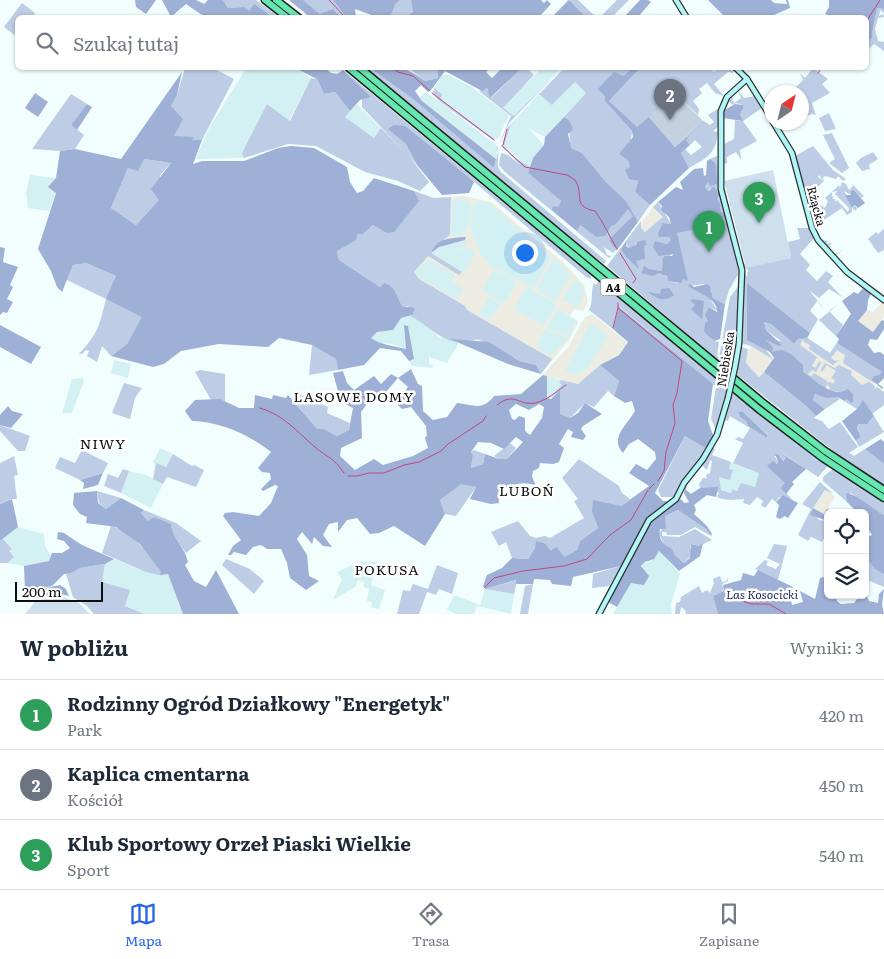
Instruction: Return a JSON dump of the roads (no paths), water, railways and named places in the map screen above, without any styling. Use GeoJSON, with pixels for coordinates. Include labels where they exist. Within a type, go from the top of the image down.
{"type":"FeatureCollection","features":[{"type":"Feature","properties":{"kind":"highway"},"geometry":{"type":"LineString","coordinates":[[264,0],[284,15]]}},
{"type":"Feature","properties":{"kind":"highway"},"geometry":{"type":"LineString","coordinates":[[276,0],[295,15]]}},
{"type":"Feature","properties":{"kind":"highway","name":"A4"},"geometry":{"type":"LineString","coordinates":[[351,70],[760,410],[823,458],[884,498]]}},
{"type":"Feature","properties":{"kind":"highway","name":"A4"},"geometry":{"type":"LineString","coordinates":[[362,70],[762,402],[826,451],[884,490]]}},
{"type":"Feature","properties":{"kind":"street"},"geometry":{"type":"LineString","coordinates":[[676,0],[685,15]]}},
{"type":"Feature","properties":{"kind":"street","name":"Rżącka"},"geometry":{"type":"LineString","coordinates":[[738,70],[747,79],[764,108]]}},
{"type":"Feature","properties":{"kind":"street","name":"Niebieska"},"geometry":{"type":"LineString","coordinates":[[598,614],[649,520],[676,499],[684,483],[704,459],[717,435],[728,398],[736,367],[739,344],[742,270],[722,190],[721,111],[727,97],[747,79]]}},
{"type":"Feature","properties":{"kind":"street","name":"Rżącka"},"geometry":{"type":"LineString","coordinates":[[778,130],[792,153],[812,228],[818,240],[846,272],[884,300]]}},
{"type":"Feature","properties":{"kind":"waterway"},"geometry":{"type":"LineString","coordinates":[[329,0],[343,15]]}},
{"type":"Feature","properties":{"kind":"waterway"},"geometry":{"type":"LineString","coordinates":[[869,17],[880,0]]}},
{"type":"Feature","properties":{"kind":"waterway"},"geometry":{"type":"LineString","coordinates":[[395,70],[413,76],[430,91]]}},
{"type":"Feature","properties":{"kind":"waterway"},"geometry":{"type":"LineString","coordinates":[[432,93],[494,140]]}},
{"type":"Feature","properties":{"kind":"waterway"},"geometry":{"type":"LineString","coordinates":[[503,145],[507,129]]}},
{"type":"Feature","properties":{"kind":"waterway"},"geometry":{"type":"LineString","coordinates":[[502,146],[525,167],[567,175],[575,180],[578,185],[581,203],[588,209],[595,211],[617,249]]}},
{"type":"Feature","properties":{"kind":"waterway"},"geometry":{"type":"LineString","coordinates":[[620,253],[636,279],[633,283]]}},
{"type":"Feature","properties":{"kind":"waterway"},"geometry":{"type":"LineString","coordinates":[[618,303],[618,308],[682,361],[677,393],[673,405],[675,423],[666,452],[664,471],[658,481]]}},
{"type":"Feature","properties":{"kind":"waterway"},"geometry":{"type":"LineString","coordinates":[[613,328],[618,308]]}},
{"type":"Feature","properties":{"kind":"waterway"},"geometry":{"type":"LineString","coordinates":[[497,405],[508,399],[525,403],[540,402],[566,385]]}},
{"type":"Feature","properties":{"kind":"waterway"},"geometry":{"type":"LineString","coordinates":[[260,408],[276,415],[289,424],[333,460],[344,473]]}},
{"type":"Feature","properties":{"kind":"waterway"},"geometry":{"type":"LineString","coordinates":[[348,476],[384,473],[404,465],[419,462],[441,451],[448,444],[483,421],[486,416]]}},
{"type":"Feature","properties":{"kind":"waterway"},"geometry":{"type":"LineString","coordinates":[[649,489],[654,484]]}},
{"type":"Feature","properties":{"kind":"waterway"},"geometry":{"type":"LineString","coordinates":[[485,587],[494,578],[523,571],[564,566],[587,559],[610,535],[631,520],[648,490]]}},
{"type":"Feature","properties":{"kind":"waterway"},"geometry":{"type":"LineString","coordinates":[[735,599],[752,604],[769,604],[786,614]]}},
{"type":"Feature","properties":{"kind":"place","name":"Kaplica cmentarna"},"geometry":{"type":"Point","coordinates":[670,120]}},
{"type":"Feature","properties":{"kind":"place","name":"Klub Sportowy Orzeł Piaski Wielkie"},"geometry":{"type":"Point","coordinates":[759,223]}},
{"type":"Feature","properties":{"kind":"place","name":"Rodzinny Ogród Działkowy \"Energetyk\""},"geometry":{"type":"Point","coordinates":[709,252]}},
{"type":"Feature","properties":{"kind":"district","name":"LASOWE DOMY"},"geometry":{"type":"Point","coordinates":[354,396]}},
{"type":"Feature","properties":{"kind":"district","name":"NIWY"},"geometry":{"type":"Point","coordinates":[103,443]}},
{"type":"Feature","properties":{"kind":"district","name":"LUBOŃ"},"geometry":{"type":"Point","coordinates":[527,490]}},
{"type":"Feature","properties":{"kind":"district","name":"POKUSA"},"geometry":{"type":"Point","coordinates":[387,569]}},
{"type":"Feature","properties":{"kind":"park label","name":"Las Kosocicki"},"geometry":{"type":"Point","coordinates":[762,594]}}]}
